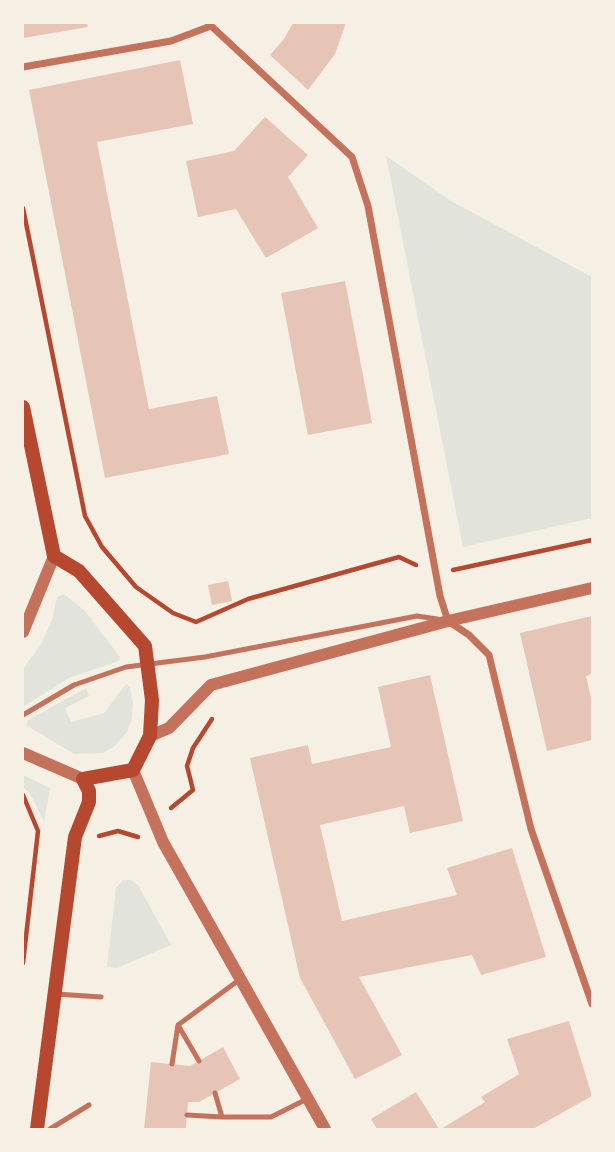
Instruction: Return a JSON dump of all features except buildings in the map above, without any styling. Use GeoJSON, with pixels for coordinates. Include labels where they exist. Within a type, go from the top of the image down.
{"type":"FeatureCollection","features":[{"type":"Feature","properties":{"kind":"main road"},"geometry":{"type":"LineString","coordinates":[[23,407],[54,556],[79,570],[145,646],[152,700],[150,736],[132,770],[83,779],[89,792],[89,802],[75,837],[37,1129]]}},
{"type":"Feature","properties":{"kind":"street"},"geometry":{"type":"LineString","coordinates":[[23,67],[171,41],[210,24],[352,156],[368,206],[434,575],[448,621],[469,635],[489,654],[531,829],[592,1004]]}},
{"type":"Feature","properties":{"kind":"street"},"geometry":{"type":"LineString","coordinates":[[23,632],[54,556]]}},
{"type":"Feature","properties":{"kind":"street"},"geometry":{"type":"LineString","coordinates":[[150,736],[169,728],[211,685],[448,621],[592,588]]}},
{"type":"Feature","properties":{"kind":"street"},"geometry":{"type":"LineString","coordinates":[[23,753],[83,779]]}},
{"type":"Feature","properties":{"kind":"street"},"geometry":{"type":"LineString","coordinates":[[132,770],[163,842],[325,1129]]}},
{"type":"Feature","properties":{"kind":"lane"},"geometry":{"type":"LineString","coordinates":[[23,715],[74,685],[148,662],[205,657],[417,616],[448,621]]}},
{"type":"Feature","properties":{"kind":"lane"},"geometry":{"type":"LineString","coordinates":[[172,1064],[178,1025],[239,980]]}},
{"type":"Feature","properties":{"kind":"lane"},"geometry":{"type":"LineString","coordinates":[[56,994],[101,997]]}},
{"type":"Feature","properties":{"kind":"lane"},"geometry":{"type":"LineString","coordinates":[[178,1025],[199,1061]]}},
{"type":"Feature","properties":{"kind":"lane"},"geometry":{"type":"LineString","coordinates":[[215,1093],[222,1118]]}},
{"type":"Feature","properties":{"kind":"lane"},"geometry":{"type":"LineString","coordinates":[[187,1115],[222,1118],[271,1116],[307,1099]]}},
{"type":"Feature","properties":{"kind":"lane"},"geometry":{"type":"LineString","coordinates":[[50,1129],[89,1105]]}},
{"type":"Feature","properties":{"kind":"path"},"geometry":{"type":"LineString","coordinates":[[23,208],[85,516],[102,547],[136,587],[173,613],[196,622],[248,598],[399,557],[434,575],[592,540]]}},
{"type":"Feature","properties":{"kind":"path"},"geometry":{"type":"LineString","coordinates":[[23,795],[38,831],[23,963]]}},
{"type":"Feature","properties":{"kind":"shaded area"},"geometry":{"type":"Polygon","coordinates":[[[386,156],[451,201],[592,277],[592,518],[463,547],[386,156]]]}},
{"type":"Feature","properties":{"kind":"shaded area"},"geometry":{"type":"Polygon","coordinates":[[[64,594],[85,611],[120,657],[119,661],[69,678],[23,707],[23,669],[40,646],[52,620],[57,597],[64,594]]]}},
{"type":"Feature","properties":{"kind":"shaded area"},"geometry":{"type":"Polygon","coordinates":[[[126,684],[130,687],[133,703],[132,718],[127,732],[115,746],[103,753],[74,754],[26,725],[28,720],[86,688],[89,696],[65,708],[71,722],[104,713],[126,684]]]}},
{"type":"Feature","properties":{"kind":"shaded area"},"geometry":{"type":"Polygon","coordinates":[[[23,775],[50,788],[44,822],[31,795],[23,787],[23,775]]]}},
{"type":"Feature","properties":{"kind":"shaded area"},"geometry":{"type":"Polygon","coordinates":[[[123,880],[131,880],[138,885],[171,945],[117,968],[107,967],[116,888],[123,880]]]}}]}
